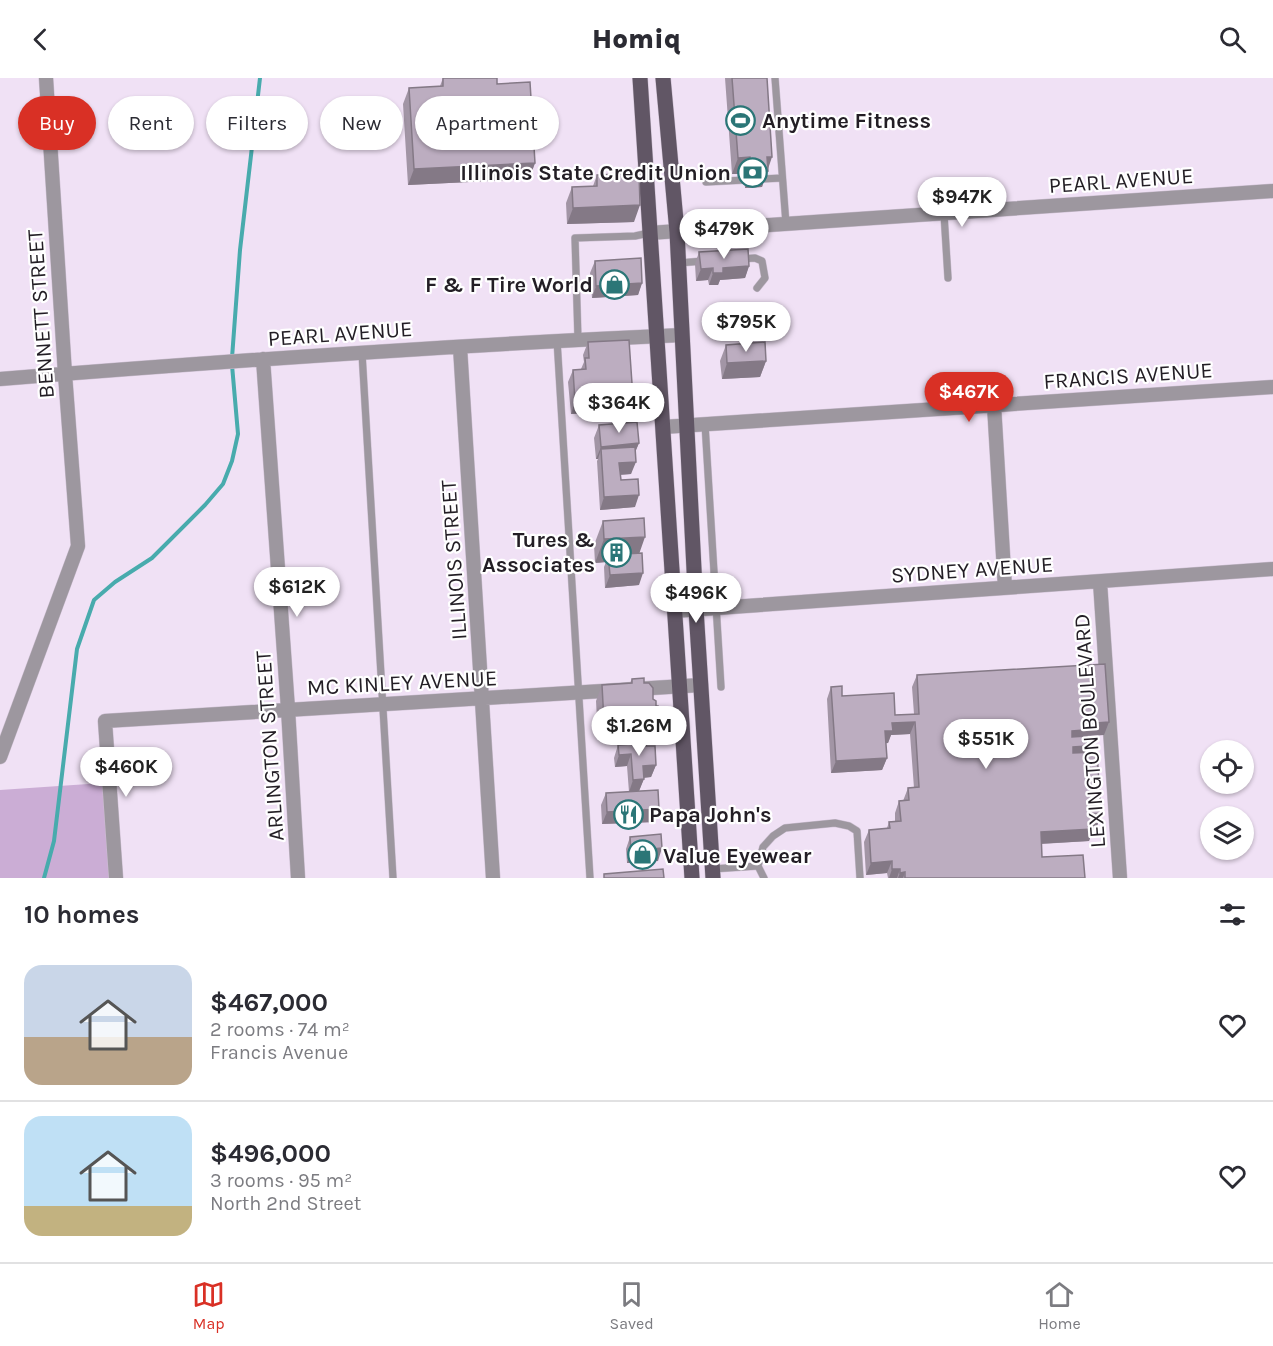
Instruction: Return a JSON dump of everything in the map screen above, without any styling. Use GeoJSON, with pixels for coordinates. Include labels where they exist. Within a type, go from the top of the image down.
{"type":"FeatureCollection","features":[{"type":"Feature","properties":{"kind":"main road"},"geometry":{"type":"LineString","coordinates":[[640,78],[692,878]]}},
{"type":"Feature","properties":{"kind":"main road"},"geometry":{"type":"LineString","coordinates":[[663,78],[679,263],[712,873]]}},
{"type":"Feature","properties":{"kind":"street","name":"BENNETT STREET"},"geometry":{"type":"LineString","coordinates":[[0,757],[78,546],[46,78]]}},
{"type":"Feature","properties":{"kind":"street","name":"PEARL AVENUE"},"geometry":{"type":"LineString","coordinates":[[649,233],[1273,191]]}},
{"type":"Feature","properties":{"kind":"street","name":"PEARL AVENUE"},"geometry":{"type":"LineString","coordinates":[[0,379],[222,361],[682,334]]}},
{"type":"Feature","properties":{"kind":"street","name":"ILLINOIS STREET"},"geometry":{"type":"LineString","coordinates":[[460,347],[493,878]]}},
{"type":"Feature","properties":{"kind":"street","name":"ARLINGTON STREET"},"geometry":{"type":"LineString","coordinates":[[263,359],[298,878]]}},
{"type":"Feature","properties":{"kind":"street","name":"FRANCIS AVENUE"},"geometry":{"type":"LineString","coordinates":[[663,426],[1273,387]]}},
{"type":"Feature","properties":{"kind":"street"},"geometry":{"type":"LineString","coordinates":[[993,405],[1005,588]]}},
{"type":"Feature","properties":{"kind":"street","name":"SYDNEY AVENUE"},"geometry":{"type":"LineString","coordinates":[[674,611],[1273,569]]}},
{"type":"Feature","properties":{"kind":"street","name":"LEXINGTON BOULEVARD"},"geometry":{"type":"LineString","coordinates":[[1100,582],[1120,878]]}},
{"type":"Feature","properties":{"kind":"street","name":"MC KINLEY AVENUE"},"geometry":{"type":"LineString","coordinates":[[116,878],[105,720],[701,685]]}},
{"type":"Feature","properties":{"kind":"lane"},"geometry":{"type":"LineString","coordinates":[[775,78],[786,224]]}},
{"type":"Feature","properties":{"kind":"lane"},"geometry":{"type":"LineString","coordinates":[[761,179],[782,178]]}},
{"type":"Feature","properties":{"kind":"lane"},"geometry":{"type":"LineString","coordinates":[[706,182],[745,180]]}},
{"type":"Feature","properties":{"kind":"lane"},"geometry":{"type":"LineString","coordinates":[[944,214],[948,278]]}},
{"type":"Feature","properties":{"kind":"lane"},"geometry":{"type":"LineString","coordinates":[[578,339],[575,238],[635,236],[649,233]]}},
{"type":"Feature","properties":{"kind":"lane"},"geometry":{"type":"LineString","coordinates":[[730,260],[755,258],[762,261],[765,278],[757,288]]}},
{"type":"Feature","properties":{"kind":"lane"},"geometry":{"type":"LineString","coordinates":[[679,263],[712,261]]}},
{"type":"Feature","properties":{"kind":"lane"},"geometry":{"type":"LineString","coordinates":[[557,340],[590,878]]}},
{"type":"Feature","properties":{"kind":"lane"},"geometry":{"type":"LineString","coordinates":[[362,353],[393,878]]}},
{"type":"Feature","properties":{"kind":"lane"},"geometry":{"type":"LineString","coordinates":[[705,424],[721,687]]}},
{"type":"Feature","properties":{"kind":"lane"},"geometry":{"type":"LineString","coordinates":[[764,878],[758,866],[764,847],[773,836],[785,828],[835,823],[849,825],[856,831],[860,878]]}},
{"type":"Feature","properties":{"kind":"lane"},"geometry":{"type":"LineString","coordinates":[[712,873],[758,866]]}},
{"type":"Feature","properties":{"kind":"shaded area"},"geometry":{"type":"Polygon","coordinates":[[[103,783],[109,878],[0,878],[0,790],[103,783]]]}},
{"type":"Feature","properties":{"kind":"building"},"geometry":{"type":"Polygon","coordinates":[[[443,78],[497,78],[497,84],[530,82],[531,96],[415,96],[415,150],[534,150],[535,163],[414,169],[409,88],[443,86],[443,78]]]}},
{"type":"Feature","properties":{"kind":"building"},"geometry":{"type":"Polygon","coordinates":[[[732,78],[767,78],[772,157],[767,157],[768,171],[751,172],[750,157],[738,158],[732,78]]]}},
{"type":"Feature","properties":{"kind":"building"},"geometry":{"type":"Polygon","coordinates":[[[639,173],[640,205],[573,208],[572,187],[597,186],[597,175],[639,173]]]}},
{"type":"Feature","properties":{"kind":"building"},"geometry":{"type":"Polygon","coordinates":[[[748,249],[749,266],[723,268],[723,273],[713,273],[713,268],[701,269],[699,252],[748,249]]]}},
{"type":"Feature","properties":{"kind":"building"},"geometry":{"type":"Polygon","coordinates":[[[641,258],[642,283],[596,286],[595,261],[641,258]]]}},
{"type":"Feature","properties":{"kind":"building"},"geometry":{"type":"Polygon","coordinates":[[[629,340],[633,398],[575,402],[573,370],[586,369],[585,358],[589,358],[588,342],[629,340]]]}},
{"type":"Feature","properties":{"kind":"building"},"geometry":{"type":"Polygon","coordinates":[[[765,342],[766,361],[727,363],[726,345],[765,342]]]}},
{"type":"Feature","properties":{"kind":"building"},"geometry":{"type":"Polygon","coordinates":[[[637,422],[639,443],[601,447],[599,425],[637,422]]]}},
{"type":"Feature","properties":{"kind":"building"},"geometry":{"type":"Polygon","coordinates":[[[635,447],[636,462],[619,463],[621,480],[638,479],[639,495],[604,497],[601,449],[635,447]]]}},
{"type":"Feature","properties":{"kind":"building"},"geometry":{"type":"Polygon","coordinates":[[[644,518],[645,537],[604,539],[603,521],[644,518]]]}},
{"type":"Feature","properties":{"kind":"building"},"geometry":{"type":"Polygon","coordinates":[[[642,553],[643,573],[610,575],[608,555],[642,553]]]}},
{"type":"Feature","properties":{"kind":"building"},"geometry":{"type":"Polygon","coordinates":[[[1105,664],[1109,722],[1083,724],[1084,730],[1072,731],[1072,737],[1087,736],[1087,746],[1073,747],[1073,753],[1097,752],[1101,814],[1092,814],[1093,829],[1041,832],[1042,857],[1083,855],[1085,878],[905,878],[905,872],[900,873],[900,869],[892,869],[892,861],[871,863],[869,830],[890,828],[889,822],[901,821],[899,801],[909,800],[908,788],[919,787],[915,722],[892,723],[893,731],[885,731],[887,758],[836,761],[831,687],[842,686],[842,696],[894,693],[895,715],[919,714],[917,675],[1105,664]]]}},
{"type":"Feature","properties":{"kind":"building"},"geometry":{"type":"Polygon","coordinates":[[[644,678],[644,683],[649,683],[653,688],[653,699],[658,706],[659,714],[653,715],[653,719],[604,722],[602,685],[632,683],[632,679],[644,678]]]}},
{"type":"Feature","properties":{"kind":"building"},"geometry":{"type":"Polygon","coordinates":[[[646,740],[646,746],[655,746],[656,765],[643,766],[644,779],[633,780],[631,754],[619,755],[618,745],[631,744],[630,741],[646,740]]]}},
{"type":"Feature","properties":{"kind":"building"},"geometry":{"type":"Polygon","coordinates":[[[658,790],[659,809],[607,812],[606,793],[658,790]]]}},
{"type":"Feature","properties":{"kind":"building"},"geometry":{"type":"Polygon","coordinates":[[[661,834],[662,848],[631,851],[630,837],[661,834]]]}},
{"type":"Feature","properties":{"kind":"building"},"geometry":{"type":"Polygon","coordinates":[[[663,869],[664,878],[604,878],[604,874],[663,869]]]}},
{"type":"Feature","properties":{"kind":"waterway"},"geometry":{"type":"LineString","coordinates":[[232,358],[240,250],[260,78]]}},
{"type":"Feature","properties":{"kind":"waterway"},"geometry":{"type":"LineString","coordinates":[[44,878],[54,841],[77,649],[94,600],[115,582],[152,558],[223,484],[232,461],[238,434],[232,365]]}},
{"type":"Feature","properties":{"kind":"place","name":"Anytime Fitness"},"geometry":{"type":"Point","coordinates":[741,120]}},
{"type":"Feature","properties":{"kind":"place","name":"Illinois State Credit Union"},"geometry":{"type":"Point","coordinates":[752,172]}},
{"type":"Feature","properties":{"kind":"place","name":"F & F Tire World"},"geometry":{"type":"Point","coordinates":[614,284]}},
{"type":"Feature","properties":{"kind":"place","name":"Tures & Associates"},"geometry":{"type":"Point","coordinates":[616,552]}},
{"type":"Feature","properties":{"kind":"place","name":"Papa John's"},"geometry":{"type":"Point","coordinates":[628,814]}},
{"type":"Feature","properties":{"kind":"place","name":"Value Eyewear"},"geometry":{"type":"Point","coordinates":[642,855]}}]}
